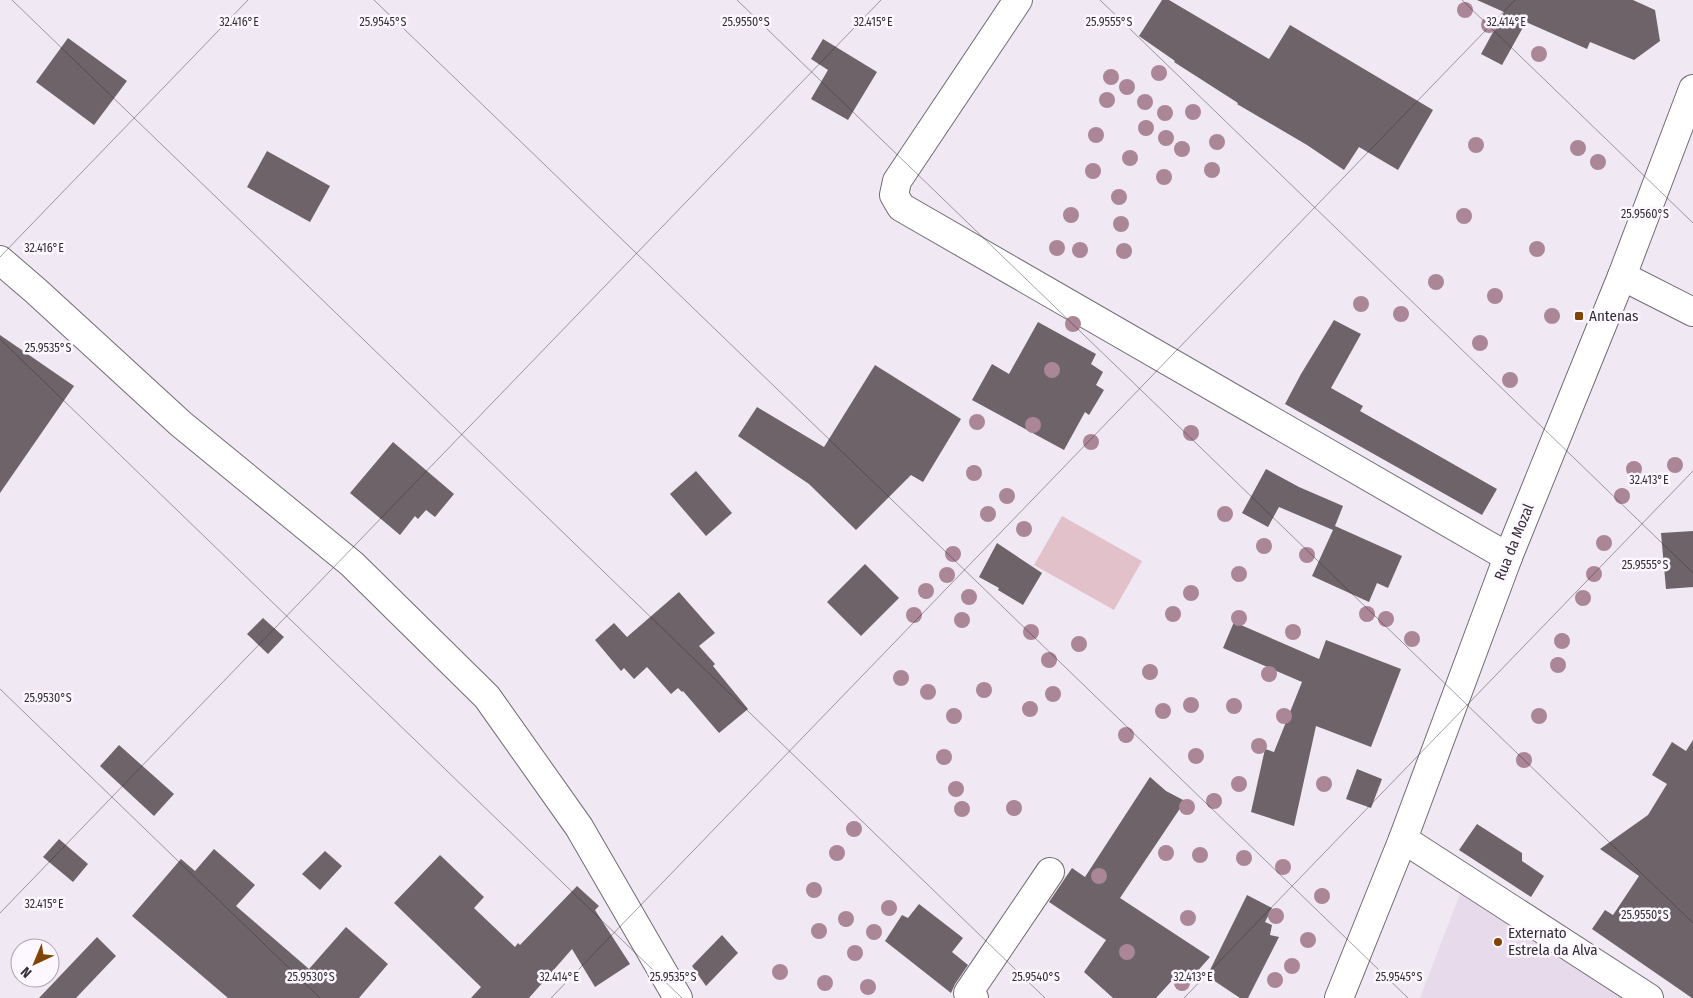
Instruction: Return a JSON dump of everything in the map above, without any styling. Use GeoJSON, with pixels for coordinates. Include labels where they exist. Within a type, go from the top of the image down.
{"type":"FeatureCollection","features":[{"type":"Feature","properties":{"kind":"street"},"geometry":{"type":"LineString","coordinates":[[1018,0],[897,181],[894,195],[901,207],[1508,556]]}},
{"type":"Feature","properties":{"kind":"street","name":"Rua da Mozal"},"geometry":{"type":"LineString","coordinates":[[1339,998],[1403,839],[1508,556],[1622,276],[1693,88]]}},
{"type":"Feature","properties":{"kind":"street"},"geometry":{"type":"LineString","coordinates":[[0,260],[181,424],[352,564],[487,697],[579,826],[678,998]]}},
{"type":"Feature","properties":{"kind":"street"},"geometry":{"type":"LineString","coordinates":[[1622,276],[1693,312]]}},
{"type":"Feature","properties":{"kind":"street"},"geometry":{"type":"LineString","coordinates":[[1403,839],[1649,998]]}},
{"type":"Feature","properties":{"kind":"street"},"geometry":{"type":"LineString","coordinates":[[974,998],[968,993],[1050,872]]}},
{"type":"Feature","properties":{"kind":"shaded area"},"geometry":{"type":"Polygon","coordinates":[[[1062,516],[1142,561],[1114,610],[1034,565],[1062,516]]]}},
{"type":"Feature","properties":{"kind":"shaded area","name":"Externato Estrela da Alva"},"geometry":{"type":"Polygon","coordinates":[[[1463,886],[1643,998],[1420,998],[1463,886]]]}},
{"type":"Feature","properties":{"kind":"building"},"geometry":{"type":"Polygon","coordinates":[[[1162,0],[1169,0],[1269,59],[1290,25],[1433,110],[1398,170],[1359,147],[1344,170],[1307,145],[1237,104],[1139,36],[1162,0]]]}},
{"type":"Feature","properties":{"kind":"building"},"geometry":{"type":"Polygon","coordinates":[[[1477,0],[1633,0],[1655,10],[1660,41],[1634,60],[1590,42],[1587,49],[1526,22],[1502,65],[1481,54],[1504,12],[1477,0]]]}},
{"type":"Feature","properties":{"kind":"building"},"geometry":{"type":"Polygon","coordinates":[[[68,38],[127,81],[94,125],[36,82],[68,38]]]}},
{"type":"Feature","properties":{"kind":"building"},"geometry":{"type":"Polygon","coordinates":[[[823,39],[877,72],[848,120],[811,99],[828,70],[811,59],[823,39]]]}},
{"type":"Feature","properties":{"kind":"building"},"geometry":{"type":"Polygon","coordinates":[[[267,151],[330,186],[310,222],[247,187],[267,151]]]}},
{"type":"Feature","properties":{"kind":"building"},"geometry":{"type":"Polygon","coordinates":[[[1334,320],[1361,334],[1331,388],[1363,406],[1360,411],[1497,489],[1482,515],[1285,404],[1334,320]]]}},
{"type":"Feature","properties":{"kind":"building"},"geometry":{"type":"Polygon","coordinates":[[[1038,322],[1096,354],[1091,364],[1103,372],[1096,385],[1104,390],[1089,415],[1085,412],[1064,450],[972,400],[992,364],[1009,374],[1038,322]]]}},
{"type":"Feature","properties":{"kind":"building"},"geometry":{"type":"Polygon","coordinates":[[[0,335],[74,386],[0,493],[0,335]]]}},
{"type":"Feature","properties":{"kind":"building"},"geometry":{"type":"Polygon","coordinates":[[[875,365],[961,419],[923,482],[911,475],[856,530],[809,484],[738,436],[757,407],[824,447],[875,365]]]}},
{"type":"Feature","properties":{"kind":"building"},"geometry":{"type":"Polygon","coordinates":[[[393,442],[454,494],[435,517],[426,510],[418,519],[415,516],[400,535],[350,493],[393,442]]]}},
{"type":"Feature","properties":{"kind":"building"},"geometry":{"type":"Polygon","coordinates":[[[1266,469],[1299,487],[1343,506],[1335,526],[1402,556],[1388,588],[1377,583],[1369,602],[1312,576],[1333,530],[1279,507],[1268,527],[1242,513],[1266,469]]]}},
{"type":"Feature","properties":{"kind":"building"},"geometry":{"type":"Polygon","coordinates":[[[696,471],[732,513],[706,536],[670,494],[696,471]]]}},
{"type":"Feature","properties":{"kind":"building"},"geometry":{"type":"Polygon","coordinates":[[[1693,531],[1693,587],[1666,589],[1661,533],[1693,531]]]}},
{"type":"Feature","properties":{"kind":"building"},"geometry":{"type":"Polygon","coordinates":[[[997,543],[1042,573],[1023,605],[979,577],[997,543]]]}},
{"type":"Feature","properties":{"kind":"building"},"geometry":{"type":"Polygon","coordinates":[[[865,564],[899,598],[861,636],[827,602],[865,564]]]}},
{"type":"Feature","properties":{"kind":"building"},"geometry":{"type":"Polygon","coordinates":[[[679,592],[715,633],[699,646],[715,664],[713,666],[748,709],[719,733],[683,691],[678,688],[671,694],[647,667],[634,679],[624,668],[621,671],[595,640],[614,623],[627,637],[679,592]]]}},
{"type":"Feature","properties":{"kind":"building"},"geometry":{"type":"Polygon","coordinates":[[[263,618],[284,637],[268,654],[247,634],[263,618]]]}},
{"type":"Feature","properties":{"kind":"building"},"geometry":{"type":"Polygon","coordinates":[[[1234,622],[1319,659],[1326,640],[1401,669],[1371,747],[1316,726],[1294,826],[1251,812],[1265,749],[1274,752],[1302,682],[1223,648],[1234,622]]]}},
{"type":"Feature","properties":{"kind":"building"},"geometry":{"type":"Polygon","coordinates":[[[1693,740],[1692,998],[1592,929],[1605,910],[1613,915],[1639,876],[1600,849],[1648,815],[1667,784],[1652,775],[1672,742],[1686,751],[1693,740]]]}},
{"type":"Feature","properties":{"kind":"building"},"geometry":{"type":"Polygon","coordinates":[[[119,745],[174,794],[154,816],[100,766],[119,745]]]}},
{"type":"Feature","properties":{"kind":"building"},"geometry":{"type":"Polygon","coordinates":[[[1357,769],[1382,779],[1371,808],[1346,799],[1357,769]]]}},
{"type":"Feature","properties":{"kind":"building"},"geometry":{"type":"Polygon","coordinates":[[[1150,777],[1166,791],[1185,801],[1120,898],[1210,957],[1187,983],[1178,974],[1156,998],[1113,998],[1084,972],[1106,940],[1049,902],[1072,868],[1085,877],[1150,777]]]}},
{"type":"Feature","properties":{"kind":"building"},"geometry":{"type":"Polygon","coordinates":[[[1477,824],[1522,853],[1522,861],[1544,876],[1531,897],[1459,850],[1477,824]]]}},
{"type":"Feature","properties":{"kind":"building"},"geometry":{"type":"Polygon","coordinates":[[[59,839],[88,864],[73,882],[43,857],[59,839]]]}},
{"type":"Feature","properties":{"kind":"building"},"geometry":{"type":"Polygon","coordinates":[[[214,849],[255,885],[236,906],[309,969],[346,927],[388,964],[359,998],[228,998],[132,916],[181,859],[195,871],[214,849]]]}},
{"type":"Feature","properties":{"kind":"building"},"geometry":{"type":"Polygon","coordinates":[[[325,851],[342,866],[320,890],[302,874],[325,851]]]}},
{"type":"Feature","properties":{"kind":"building"},"geometry":{"type":"Polygon","coordinates":[[[440,855],[484,897],[474,908],[515,947],[518,943],[520,945],[577,886],[599,906],[595,910],[630,964],[595,987],[572,949],[529,998],[471,998],[481,987],[394,903],[440,855]]]}},
{"type":"Feature","properties":{"kind":"building"},"geometry":{"type":"Polygon","coordinates":[[[1247,895],[1272,908],[1265,922],[1272,925],[1270,935],[1279,937],[1248,998],[1240,998],[1207,976],[1247,895]]]}},
{"type":"Feature","properties":{"kind":"building"},"geometry":{"type":"Polygon","coordinates":[[[919,904],[963,938],[952,952],[968,965],[951,993],[885,941],[902,915],[908,918],[919,904]]]}},
{"type":"Feature","properties":{"kind":"building"},"geometry":{"type":"Polygon","coordinates":[[[722,935],[738,953],[706,986],[692,966],[722,935]]]}},
{"type":"Feature","properties":{"kind":"building"},"geometry":{"type":"Polygon","coordinates":[[[97,937],[116,956],[76,998],[39,998],[49,988],[60,988],[60,976],[97,937]]]}},
{"type":"Feature","properties":{"kind":"place","name":"Antenas"},"geometry":{"type":"Point","coordinates":[1579,316]}},
{"type":"Feature","properties":{"kind":"place","name":"Externato Estrela da Alva"},"geometry":{"type":"Point","coordinates":[1498,942]}}]}
